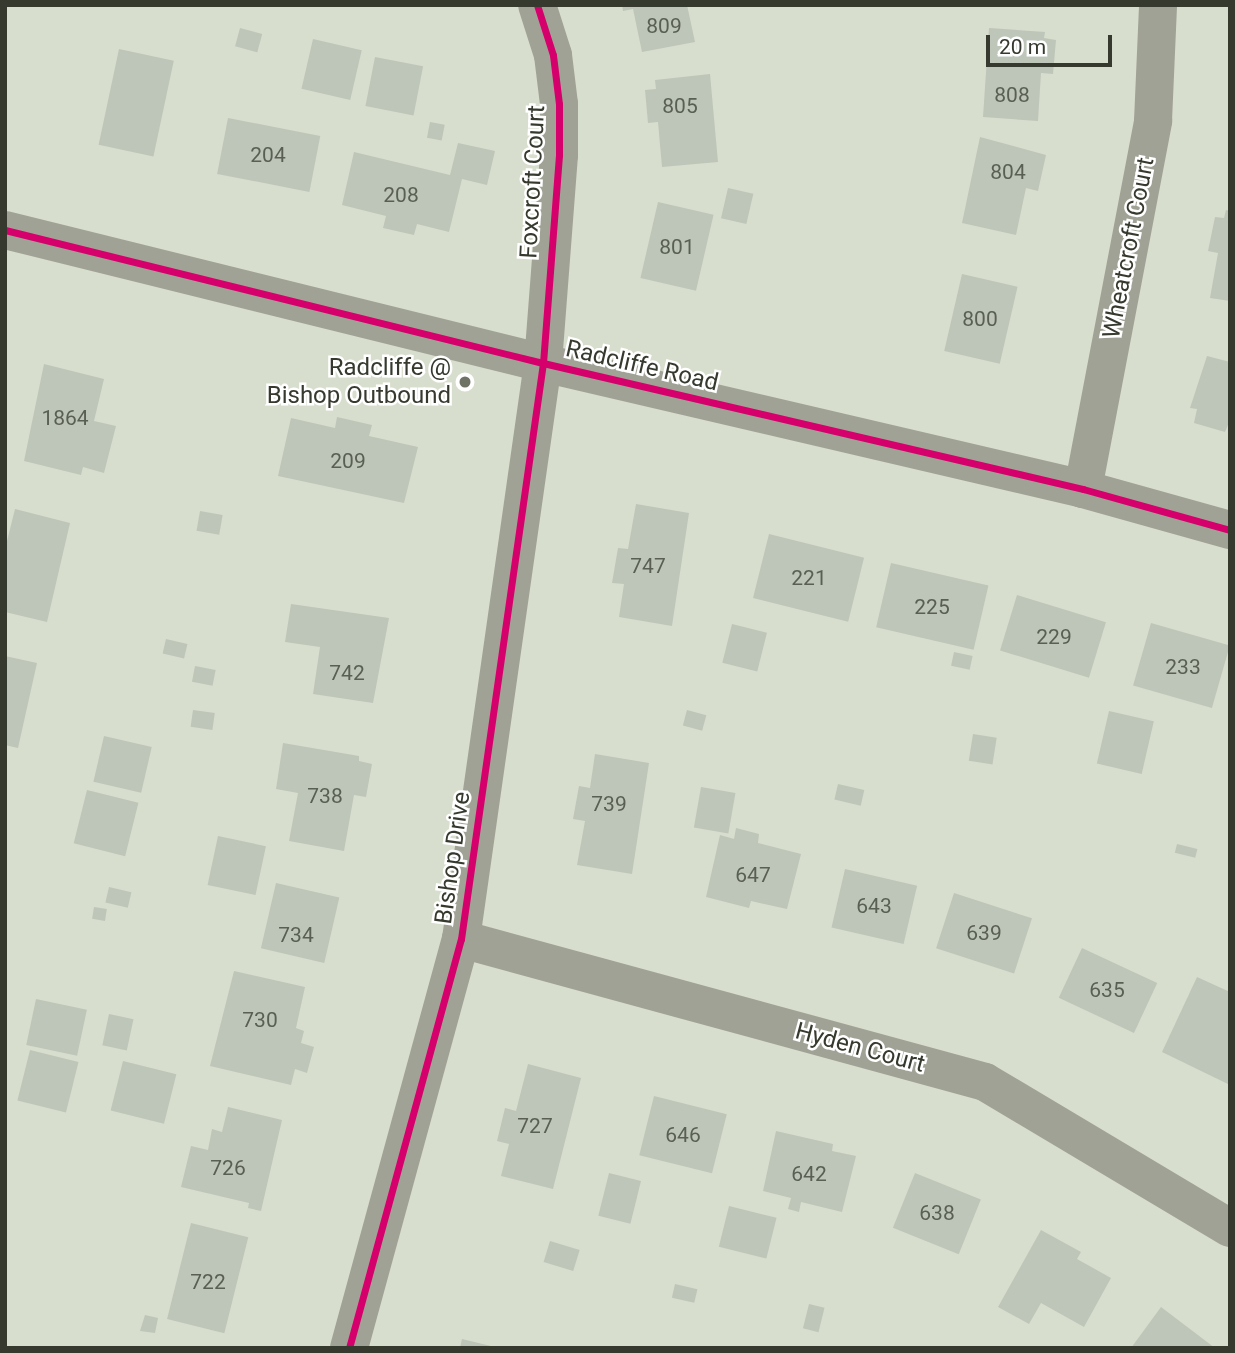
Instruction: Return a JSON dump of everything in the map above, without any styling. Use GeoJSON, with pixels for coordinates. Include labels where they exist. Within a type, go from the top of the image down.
{"type":"FeatureCollection","features":[{"type":"Feature","properties":{"kind":"street","name":"Foxcroft Court"},"geometry":{"type":"LineString","coordinates":[[537,5],[553,55],[559,104],[559,155],[543,363]]}},
{"type":"Feature","properties":{"kind":"street","name":"Wheatcroft Court"},"geometry":{"type":"LineString","coordinates":[[1083,489],[1153,121],[1158,5]]}},
{"type":"Feature","properties":{"kind":"street","name":"Radcliffe Road"},"geometry":{"type":"LineString","coordinates":[[5,230],[543,363],[1083,489],[1230,530]]}},
{"type":"Feature","properties":{"kind":"street","name":"Bishop Drive"},"geometry":{"type":"LineString","coordinates":[[349,1348],[461,939],[543,363]]}},
{"type":"Feature","properties":{"kind":"street","name":"Hyden Court"},"geometry":{"type":"LineString","coordinates":[[461,939],[985,1082],[1230,1228]]}},
{"type":"Feature","properties":{"kind":"building"},"geometry":{"type":"Polygon","coordinates":[[[622,5],[687,5],[695,42],[642,52],[633,9],[623,11],[622,5]]]}},
{"type":"Feature","properties":{"kind":"building"},"geometry":{"type":"Polygon","coordinates":[[[240,28],[262,34],[257,52],[235,46],[240,28]]]}},
{"type":"Feature","properties":{"kind":"building"},"geometry":{"type":"Polygon","coordinates":[[[989,28],[1045,32],[1044,38],[1056,40],[1053,74],[1041,73],[1038,121],[983,117],[989,28]]]}},
{"type":"Feature","properties":{"kind":"building"},"geometry":{"type":"Polygon","coordinates":[[[313,39],[362,50],[350,100],[302,89],[313,39]]]}},
{"type":"Feature","properties":{"kind":"building"},"geometry":{"type":"Polygon","coordinates":[[[119,49],[174,61],[153,157],[99,145],[119,49]]]}},
{"type":"Feature","properties":{"kind":"building"},"geometry":{"type":"Polygon","coordinates":[[[375,57],[423,66],[414,115],[365,106],[375,57]]]}},
{"type":"Feature","properties":{"kind":"building"},"geometry":{"type":"Polygon","coordinates":[[[710,74],[718,162],[662,167],[658,122],[648,123],[645,90],[656,89],[655,80],[710,74]]]}},
{"type":"Feature","properties":{"kind":"building"},"geometry":{"type":"Polygon","coordinates":[[[228,118],[320,136],[309,192],[217,174],[228,118]]]}},
{"type":"Feature","properties":{"kind":"building"},"geometry":{"type":"Polygon","coordinates":[[[430,122],[445,125],[442,141],[427,138],[430,122]]]}},
{"type":"Feature","properties":{"kind":"building"},"geometry":{"type":"Polygon","coordinates":[[[980,137],[1046,155],[1038,191],[1026,188],[1016,235],[962,223],[980,137]]]}},
{"type":"Feature","properties":{"kind":"building"},"geometry":{"type":"Polygon","coordinates":[[[458,143],[495,151],[487,185],[462,179],[449,232],[417,224],[414,235],[383,228],[386,216],[342,205],[354,152],[450,175],[458,143]]]}},
{"type":"Feature","properties":{"kind":"building"},"geometry":{"type":"Polygon","coordinates":[[[728,188],[753,194],[746,224],[721,218],[728,188]]]}},
{"type":"Feature","properties":{"kind":"building"},"geometry":{"type":"Polygon","coordinates":[[[658,202],[714,215],[696,291],[640,278],[658,202]]]}},
{"type":"Feature","properties":{"kind":"building"},"geometry":{"type":"Polygon","coordinates":[[[1226,210],[1230,211],[1230,301],[1210,298],[1218,253],[1208,251],[1215,217],[1224,218],[1226,210]]]}},
{"type":"Feature","properties":{"kind":"building"},"geometry":{"type":"Polygon","coordinates":[[[962,274],[1018,287],[1000,364],[944,351],[962,274]]]}},
{"type":"Feature","properties":{"kind":"building"},"geometry":{"type":"Polygon","coordinates":[[[1207,356],[1230,362],[1230,420],[1225,432],[1194,423],[1197,409],[1190,408],[1207,356]]]}},
{"type":"Feature","properties":{"kind":"building"},"geometry":{"type":"Polygon","coordinates":[[[44,364],[104,379],[94,421],[116,426],[104,473],[83,467],[81,475],[24,461],[44,364]]]}},
{"type":"Feature","properties":{"kind":"building"},"geometry":{"type":"Polygon","coordinates":[[[337,417],[372,425],[369,436],[418,447],[404,503],[278,476],[291,418],[335,428],[337,417]]]}},
{"type":"Feature","properties":{"kind":"building"},"geometry":{"type":"Polygon","coordinates":[[[636,504],[689,513],[672,626],[619,617],[624,584],[612,583],[618,548],[628,549],[636,504]]]}},
{"type":"Feature","properties":{"kind":"building"},"geometry":{"type":"Polygon","coordinates":[[[15,509],[70,523],[47,622],[5,612],[5,549],[15,509]]]}},
{"type":"Feature","properties":{"kind":"building"},"geometry":{"type":"Polygon","coordinates":[[[200,511],[223,515],[219,535],[197,531],[200,511]]]}},
{"type":"Feature","properties":{"kind":"building"},"geometry":{"type":"Polygon","coordinates":[[[769,534],[864,558],[848,622],[753,598],[769,534]]]}},
{"type":"Feature","properties":{"kind":"building"},"geometry":{"type":"Polygon","coordinates":[[[891,563],[988,585],[974,650],[876,627],[891,563]]]}},
{"type":"Feature","properties":{"kind":"building"},"geometry":{"type":"Polygon","coordinates":[[[1017,595],[1106,622],[1089,678],[1000,650],[1017,595]]]}},
{"type":"Feature","properties":{"kind":"building"},"geometry":{"type":"Polygon","coordinates":[[[291,604],[389,618],[373,703],[313,694],[320,647],[285,642],[291,604]]]}},
{"type":"Feature","properties":{"kind":"building"},"geometry":{"type":"Polygon","coordinates":[[[1151,623],[1230,646],[1212,708],[1133,685],[1151,623]]]}},
{"type":"Feature","properties":{"kind":"building"},"geometry":{"type":"Polygon","coordinates":[[[732,624],[767,633],[757,672],[722,663],[732,624]]]}},
{"type":"Feature","properties":{"kind":"building"},"geometry":{"type":"Polygon","coordinates":[[[166,639],[187,644],[184,659],[163,654],[166,639]]]}},
{"type":"Feature","properties":{"kind":"building"},"geometry":{"type":"Polygon","coordinates":[[[954,652],[973,656],[970,670],[951,666],[954,652]]]}},
{"type":"Feature","properties":{"kind":"building"},"geometry":{"type":"Polygon","coordinates":[[[5,656],[37,663],[18,748],[5,745],[5,656]]]}},
{"type":"Feature","properties":{"kind":"building"},"geometry":{"type":"Polygon","coordinates":[[[195,666],[216,670],[213,686],[192,682],[195,666]]]}},
{"type":"Feature","properties":{"kind":"building"},"geometry":{"type":"Polygon","coordinates":[[[193,710],[215,713],[212,730],[191,727],[193,710]]]}},
{"type":"Feature","properties":{"kind":"building"},"geometry":{"type":"Polygon","coordinates":[[[687,710],[706,715],[702,731],[683,725],[687,710]]]}},
{"type":"Feature","properties":{"kind":"building"},"geometry":{"type":"Polygon","coordinates":[[[1109,711],[1154,721],[1142,774],[1097,764],[1109,711]]]}},
{"type":"Feature","properties":{"kind":"building"},"geometry":{"type":"Polygon","coordinates":[[[973,734],[997,738],[992,764],[969,761],[973,734]]]}},
{"type":"Feature","properties":{"kind":"building"},"geometry":{"type":"Polygon","coordinates":[[[104,736],[152,747],[141,793],[93,782],[104,736]]]}},
{"type":"Feature","properties":{"kind":"building"},"geometry":{"type":"Polygon","coordinates":[[[283,743],[359,756],[359,761],[372,764],[366,797],[354,795],[344,851],[289,841],[298,793],[276,789],[283,743]]]}},
{"type":"Feature","properties":{"kind":"building"},"geometry":{"type":"Polygon","coordinates":[[[595,754],[649,763],[632,874],[577,865],[585,821],[573,819],[579,786],[590,788],[595,754]]]}},
{"type":"Feature","properties":{"kind":"building"},"geometry":{"type":"Polygon","coordinates":[[[838,784],[864,790],[861,806],[834,800],[838,784]]]}},
{"type":"Feature","properties":{"kind":"building"},"geometry":{"type":"Polygon","coordinates":[[[701,787],[735,793],[728,833],[694,827],[701,787]]]}},
{"type":"Feature","properties":{"kind":"building"},"geometry":{"type":"Polygon","coordinates":[[[87,790],[138,803],[125,856],[74,843],[87,790]]]}},
{"type":"Feature","properties":{"kind":"building"},"geometry":{"type":"Polygon","coordinates":[[[736,828],[759,834],[758,843],[801,854],[787,909],[751,901],[749,908],[706,897],[720,835],[734,839],[736,828]]]}},
{"type":"Feature","properties":{"kind":"building"},"geometry":{"type":"Polygon","coordinates":[[[218,836],[266,846],[256,895],[208,885],[218,836]]]}},
{"type":"Feature","properties":{"kind":"building"},"geometry":{"type":"Polygon","coordinates":[[[1177,844],[1197,849],[1195,858],[1175,853],[1177,844]]]}},
{"type":"Feature","properties":{"kind":"building"},"geometry":{"type":"Polygon","coordinates":[[[845,869],[917,886],[904,944],[832,927],[845,869]]]}},
{"type":"Feature","properties":{"kind":"building"},"geometry":{"type":"Polygon","coordinates":[[[276,883],[339,898],[324,963],[261,948],[276,883]]]}},
{"type":"Feature","properties":{"kind":"building"},"geometry":{"type":"Polygon","coordinates":[[[109,887],[131,892],[128,908],[105,903],[109,887]]]}},
{"type":"Feature","properties":{"kind":"building"},"geometry":{"type":"Polygon","coordinates":[[[954,893],[1032,918],[1014,974],[936,948],[954,893]]]}},
{"type":"Feature","properties":{"kind":"building"},"geometry":{"type":"Polygon","coordinates":[[[94,907],[107,909],[105,921],[92,919],[94,907]]]}},
{"type":"Feature","properties":{"kind":"building"},"geometry":{"type":"Polygon","coordinates":[[[1082,948],[1157,983],[1134,1033],[1059,998],[1082,948]]]}},
{"type":"Feature","properties":{"kind":"building"},"geometry":{"type":"Polygon","coordinates":[[[234,971],[305,987],[296,1028],[304,1031],[301,1043],[314,1047],[307,1073],[295,1069],[291,1085],[210,1066],[234,971]]]}},
{"type":"Feature","properties":{"kind":"building"},"geometry":{"type":"Polygon","coordinates":[[[1197,977],[1230,992],[1230,1085],[1162,1052],[1197,977]]]}},
{"type":"Feature","properties":{"kind":"building"},"geometry":{"type":"Polygon","coordinates":[[[36,999],[87,1010],[77,1056],[26,1045],[36,999]]]}},
{"type":"Feature","properties":{"kind":"building"},"geometry":{"type":"Polygon","coordinates":[[[109,1014],[133,1019],[127,1050],[102,1045],[109,1014]]]}},
{"type":"Feature","properties":{"kind":"building"},"geometry":{"type":"Polygon","coordinates":[[[30,1050],[79,1062],[66,1113],[17,1100],[30,1050]]]}},
{"type":"Feature","properties":{"kind":"building"},"geometry":{"type":"Polygon","coordinates":[[[123,1061],[176,1074],[164,1124],[111,1110],[123,1061]]]}},
{"type":"Feature","properties":{"kind":"building"},"geometry":{"type":"Polygon","coordinates":[[[528,1064],[581,1078],[553,1189],[501,1176],[509,1144],[497,1141],[505,1108],[516,1111],[528,1064]]]}},
{"type":"Feature","properties":{"kind":"building"},"geometry":{"type":"Polygon","coordinates":[[[654,1096],[727,1114],[712,1173],[639,1155],[654,1096]]]}},
{"type":"Feature","properties":{"kind":"building"},"geometry":{"type":"Polygon","coordinates":[[[228,1107],[282,1120],[261,1211],[248,1208],[249,1203],[181,1187],[191,1146],[208,1150],[212,1129],[222,1132],[228,1107]]]}},
{"type":"Feature","properties":{"kind":"building"},"geometry":{"type":"Polygon","coordinates":[[[776,1131],[833,1144],[832,1151],[856,1156],[842,1212],[801,1202],[799,1212],[788,1209],[791,1198],[763,1191],[776,1131]]]}},
{"type":"Feature","properties":{"kind":"building"},"geometry":{"type":"Polygon","coordinates":[[[609,1173],[641,1181],[630,1224],[598,1216],[609,1173]]]}},
{"type":"Feature","properties":{"kind":"building"},"geometry":{"type":"Polygon","coordinates":[[[915,1173],[981,1200],[959,1254],[893,1228],[915,1173]]]}},
{"type":"Feature","properties":{"kind":"building"},"geometry":{"type":"Polygon","coordinates":[[[729,1206],[777,1218],[766,1259],[719,1247],[729,1206]]]}},
{"type":"Feature","properties":{"kind":"building"},"geometry":{"type":"Polygon","coordinates":[[[191,1223],[248,1237],[224,1333],[167,1319],[191,1223]]]}},
{"type":"Feature","properties":{"kind":"building"},"geometry":{"type":"Polygon","coordinates":[[[1041,1230],[1081,1252],[1077,1259],[1111,1278],[1084,1327],[1041,1303],[1029,1324],[998,1307],[1041,1230]]]}},
{"type":"Feature","properties":{"kind":"building"},"geometry":{"type":"Polygon","coordinates":[[[550,1241],[580,1250],[573,1271],[544,1262],[550,1241]]]}},
{"type":"Feature","properties":{"kind":"building"},"geometry":{"type":"Polygon","coordinates":[[[675,1284],[697,1289],[694,1303],[672,1298],[675,1284]]]}},
{"type":"Feature","properties":{"kind":"building"},"geometry":{"type":"Polygon","coordinates":[[[809,1304],[825,1308],[818,1332],[803,1328],[809,1304]]]}},
{"type":"Feature","properties":{"kind":"building"},"geometry":{"type":"Polygon","coordinates":[[[1161,1307],[1215,1348],[1131,1348],[1161,1307]]]}},
{"type":"Feature","properties":{"kind":"building"},"geometry":{"type":"Polygon","coordinates":[[[145,1315],[158,1318],[155,1333],[140,1331],[145,1315]]]}},
{"type":"Feature","properties":{"kind":"building"},"geometry":{"type":"Polygon","coordinates":[[[462,1339],[495,1347],[495,1348],[460,1348],[462,1339]]]}},
{"type":"Feature","properties":{"kind":"cycle path"},"geometry":{"type":"LineString","coordinates":[[349,1348],[461,939],[543,363],[559,155],[559,104],[553,55],[537,5]]}},
{"type":"Feature","properties":{"kind":"cycle path"},"geometry":{"type":"LineString","coordinates":[[5,230],[543,363],[1083,489],[1230,530]]}},
{"type":"Feature","properties":{"kind":"place","name":"Radcliffe @ Bishop Outbound"},"geometry":{"type":"Point","coordinates":[465,382]}}]}
